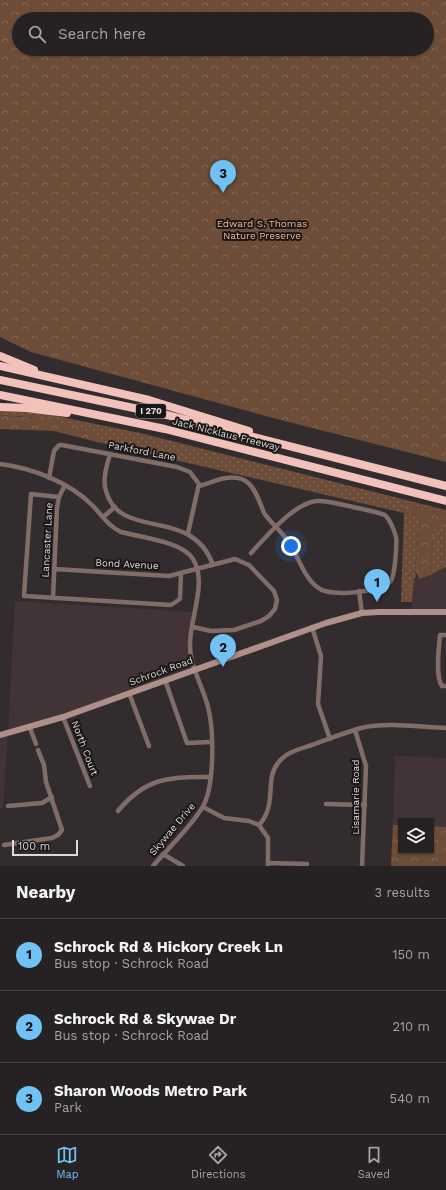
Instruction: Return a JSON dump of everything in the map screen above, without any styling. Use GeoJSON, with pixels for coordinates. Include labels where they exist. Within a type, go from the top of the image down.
{"type":"FeatureCollection","features":[{"type":"Feature","properties":{"kind":"highway"},"geometry":{"type":"LineString","coordinates":[[0,356],[39,372],[72,383]]}},
{"type":"Feature","properties":{"kind":"highway"},"geometry":{"type":"LineString","coordinates":[[0,366],[184,410],[301,449]]}},
{"type":"Feature","properties":{"kind":"highway","name":"Jack Nicklaus Freeway"},"geometry":{"type":"LineString","coordinates":[[0,380],[123,405],[446,486]]}},
{"type":"Feature","properties":{"kind":"highway","name":"Jack Nicklaus Freeway"},"geometry":{"type":"LineString","coordinates":[[0,395],[149,425],[446,501]]}},
{"type":"Feature","properties":{"kind":"highway"},"geometry":{"type":"LineString","coordinates":[[0,407],[50,410],[149,425]]}},
{"type":"Feature","properties":{"kind":"main road","name":"Schrock Road"},"geometry":{"type":"LineString","coordinates":[[0,735],[30,728],[63,717],[312,627],[362,613],[413,611],[446,612]]}},
{"type":"Feature","properties":{"kind":"street","name":"Parkford Lane"},"geometry":{"type":"LineString","coordinates":[[49,478],[54,451],[59,445],[62,444],[177,467],[190,472],[199,486]]}},
{"type":"Feature","properties":{"kind":"street"},"geometry":{"type":"LineString","coordinates":[[110,454],[105,479],[105,491],[122,515],[188,533],[202,544],[213,564]]}},
{"type":"Feature","properties":{"kind":"street"},"geometry":{"type":"LineString","coordinates":[[0,464],[20,467],[65,486],[91,504],[112,528],[121,532],[182,549],[193,559],[197,569],[235,559],[249,564],[274,591],[277,600],[276,609],[261,621],[234,630],[211,631],[193,627]]}},
{"type":"Feature","properties":{"kind":"street"},"geometry":{"type":"LineString","coordinates":[[188,533],[199,486],[222,479],[239,478],[254,488],[264,513],[276,527],[287,540],[311,582],[326,592],[344,594],[370,589],[391,581],[394,575],[396,537],[388,518],[385,515],[329,501],[314,501],[301,507],[276,527],[250,552]]}},
{"type":"Feature","properties":{"kind":"street","name":"Lancaster Lane"},"geometry":{"type":"LineString","coordinates":[[53,598],[58,497],[65,486]]}},
{"type":"Feature","properties":{"kind":"street"},"geometry":{"type":"LineString","coordinates":[[58,497],[31,494],[24,596],[171,605],[180,599],[181,573]]}},
{"type":"Feature","properties":{"kind":"street"},"geometry":{"type":"LineString","coordinates":[[103,517],[115,507]]}},
{"type":"Feature","properties":{"kind":"street","name":"Bond Avenue"},"geometry":{"type":"LineString","coordinates":[[54,568],[158,575],[181,573],[197,569]]}},
{"type":"Feature","properties":{"kind":"street","name":"Skywae Drive"},"geometry":{"type":"LineString","coordinates":[[153,866],[203,807],[209,790],[212,742],[211,719],[190,645],[197,608],[197,569]]}},
{"type":"Feature","properties":{"kind":"street"},"geometry":{"type":"LineString","coordinates":[[359,591],[362,613]]}},
{"type":"Feature","properties":{"kind":"street"},"geometry":{"type":"LineString","coordinates":[[312,627],[321,656],[318,704],[330,739]]}},
{"type":"Feature","properties":{"kind":"street"},"geometry":{"type":"LineString","coordinates":[[446,635],[440,635],[439,680],[442,686],[446,686]]}},
{"type":"Feature","properties":{"kind":"street"},"geometry":{"type":"LineString","coordinates":[[165,680],[187,743],[212,742]]}},
{"type":"Feature","properties":{"kind":"street"},"geometry":{"type":"LineString","coordinates":[[129,693],[149,746]]}},
{"type":"Feature","properties":{"kind":"street","name":"North Court"},"geometry":{"type":"LineString","coordinates":[[63,717],[90,786]]}},
{"type":"Feature","properties":{"kind":"street"},"geometry":{"type":"LineString","coordinates":[[259,825],[264,820],[270,804],[272,778],[277,763],[290,752],[356,730],[380,726],[446,728]]}},
{"type":"Feature","properties":{"kind":"street"},"geometry":{"type":"LineString","coordinates":[[30,728],[36,744]]}},
{"type":"Feature","properties":{"kind":"street","name":"Lisamarie Road"},"geometry":{"type":"LineString","coordinates":[[356,730],[366,766],[362,866]]}},
{"type":"Feature","properties":{"kind":"street"},"geometry":{"type":"LineString","coordinates":[[4,845],[52,838],[60,833],[62,828],[38,750]]}},
{"type":"Feature","properties":{"kind":"street"},"geometry":{"type":"LineString","coordinates":[[118,811],[134,794],[161,780],[183,776],[210,777]]}},
{"type":"Feature","properties":{"kind":"street"},"geometry":{"type":"LineString","coordinates":[[8,806],[42,803],[52,797]]}},
{"type":"Feature","properties":{"kind":"street"},"geometry":{"type":"LineString","coordinates":[[326,804],[365,805]]}},
{"type":"Feature","properties":{"kind":"street"},"geometry":{"type":"LineString","coordinates":[[203,807],[224,818],[249,821],[259,825],[268,838],[268,865],[307,864]]}},
{"type":"Feature","properties":{"kind":"street"},"geometry":{"type":"LineString","coordinates":[[163,854],[183,866]]}},
{"type":"Feature","properties":{"kind":"shaded area"},"geometry":{"type":"Polygon","coordinates":[[[446,567],[446,612],[411,612],[414,579],[428,576],[446,567]]]}},
{"type":"Feature","properties":{"kind":"shaded area"},"geometry":{"type":"Polygon","coordinates":[[[15,601],[196,612],[190,643],[196,668],[33,727],[8,732],[3,809],[0,808],[0,733],[8,731],[15,601]]]}},
{"type":"Feature","properties":{"kind":"shaded area"},"geometry":{"type":"Polygon","coordinates":[[[395,756],[446,758],[446,827],[434,826],[434,818],[398,818],[398,825],[393,825],[395,756]]]}},
{"type":"Feature","properties":{"kind":"green space","name":"Edward S. Thomas Nature Preserve"},"geometry":{"type":"Polygon","coordinates":[[[0,0],[446,0],[446,462],[277,419],[31,352],[0,337],[0,0]]]}},
{"type":"Feature","properties":{"kind":"green space"},"geometry":{"type":"Polygon","coordinates":[[[0,410],[47,414],[140,433],[446,510],[446,514],[415,506],[404,513],[93,441],[95,437],[49,421],[25,417],[0,416],[0,410]]]}},
{"type":"Feature","properties":{"kind":"green space"},"geometry":{"type":"Polygon","coordinates":[[[0,416],[52,420],[80,427],[90,432],[95,437],[93,441],[54,431],[0,429],[0,416]]]}},
{"type":"Feature","properties":{"kind":"green space"},"geometry":{"type":"Polygon","coordinates":[[[406,506],[415,506],[446,514],[446,526],[434,528],[430,573],[428,576],[419,579],[415,570],[420,517],[418,515],[404,513],[403,509],[406,506]]]}},
{"type":"Feature","properties":{"kind":"green space"},"geometry":{"type":"Polygon","coordinates":[[[404,513],[418,515],[420,517],[415,570],[416,577],[414,579],[412,602],[401,602],[404,513]]]}},
{"type":"Feature","properties":{"kind":"green space"},"geometry":{"type":"Polygon","coordinates":[[[446,526],[446,567],[428,576],[430,573],[434,527],[446,526]]]}},
{"type":"Feature","properties":{"kind":"green space"},"geometry":{"type":"Polygon","coordinates":[[[393,825],[398,825],[398,854],[434,854],[434,826],[446,827],[446,866],[391,866],[393,825]]]}},
{"type":"Feature","properties":{"kind":"place","name":"Sharon Woods Metro Park"},"geometry":{"type":"Point","coordinates":[223,193]}},
{"type":"Feature","properties":{"kind":"place","name":"Schrock Rd & Hickory Creek Ln"},"geometry":{"type":"Point","coordinates":[377,602]}},
{"type":"Feature","properties":{"kind":"place","name":"Schrock Rd & Skywae Dr"},"geometry":{"type":"Point","coordinates":[223,667]}}]}
